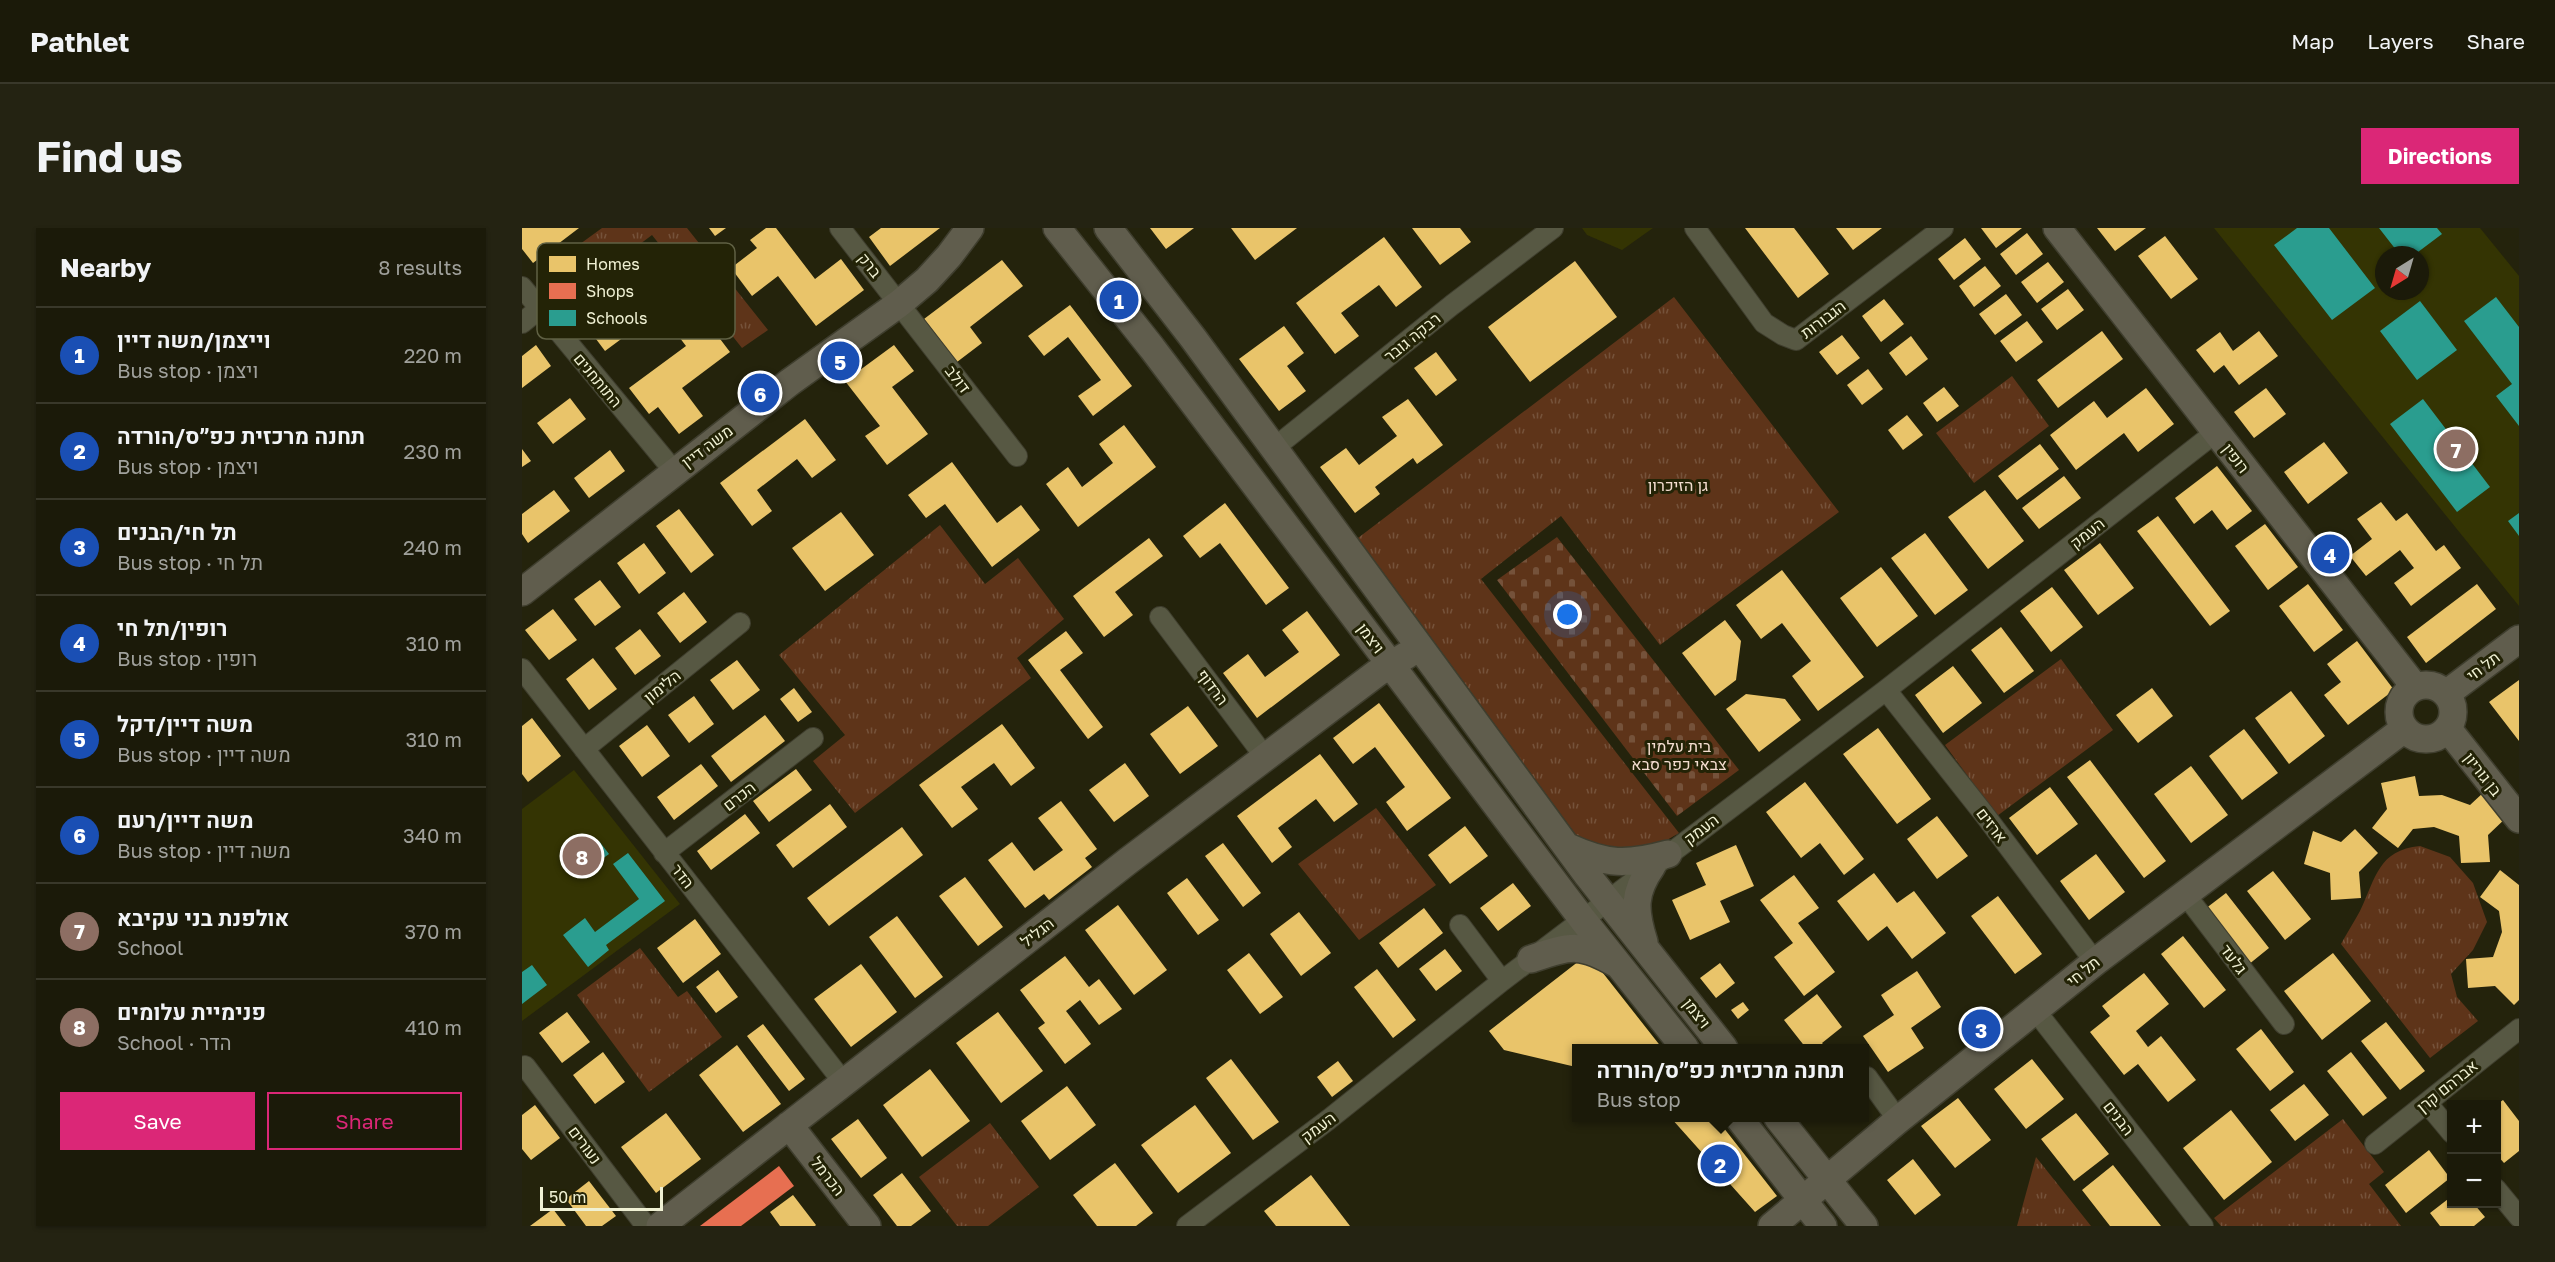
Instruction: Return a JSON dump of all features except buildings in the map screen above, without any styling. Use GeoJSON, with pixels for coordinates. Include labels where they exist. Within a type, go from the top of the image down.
{"type":"FeatureCollection","features":[{"type":"Feature","properties":{"kind":"street","name":"ברק"},"geometry":{"type":"LineString","coordinates":[[840,228],[900,303]]}},
{"type":"Feature","properties":{"kind":"street","name":"משה דיין"},"geometry":{"type":"LineString","coordinates":[[522,592],[790,382],[900,303],[927,280],[970,228]]}},
{"type":"Feature","properties":{"kind":"street","name":"משה דיין"},"geometry":{"type":"LineString","coordinates":[[949,256],[988,228]]}},
{"type":"Feature","properties":{"kind":"street","name":"ויצמן"},"geometry":{"type":"LineString","coordinates":[[1057,228],[1160,357],[1583,920],[1682,1044]]}},
{"type":"Feature","properties":{"kind":"street","name":"ויצמן"},"geometry":{"type":"LineString","coordinates":[[1108,228],[1193,338],[1607,901],[1721,1044]]}},
{"type":"Feature","properties":{"kind":"street","name":"רבקה גובר"},"geometry":{"type":"LineString","coordinates":[[1273,449],[1452,305],[1553,228]]}},
{"type":"Feature","properties":{"kind":"street","name":"הגבורות"},"geometry":{"type":"LineString","coordinates":[[1695,228],[1764,323],[1796,340],[1943,228]]}},
{"type":"Feature","properties":{"kind":"street","name":"רופין"},"geometry":{"type":"LineString","coordinates":[[2057,228],[2415,687]]}},
{"type":"Feature","properties":{"kind":"street","name":"התותחנים"},"geometry":{"type":"LineString","coordinates":[[522,287],[537,306]]}},
{"type":"Feature","properties":{"kind":"street","name":"דולב"},"geometry":{"type":"LineString","coordinates":[[900,303],[1017,456]]}},
{"type":"Feature","properties":{"kind":"street"},"geometry":{"type":"LineString","coordinates":[[522,322],[537,311]]}},
{"type":"Feature","properties":{"kind":"street","name":"התותחנים"},"geometry":{"type":"LineString","coordinates":[[564,339],[674,471]]}},
{"type":"Feature","properties":{"kind":"street","name":"העמק"},"geometry":{"type":"LineString","coordinates":[[1187,1226],[1328,1120],[1502,981],[1886,690],[2216,432]]}},
{"type":"Feature","properties":{"kind":"street","name":"הרדוף"},"geometry":{"type":"LineString","coordinates":[[1160,617],[1265,757]]}},
{"type":"Feature","properties":{"kind":"street","name":"הלימון"},"geometry":{"type":"LineString","coordinates":[[584,749],[740,623]]}},
{"type":"Feature","properties":{"kind":"street","name":"תל חי"},"geometry":{"type":"LineString","coordinates":[[2446,694],[2519,639]]}},
{"type":"Feature","properties":{"kind":"street","name":"הגליל"},"geometry":{"type":"LineString","coordinates":[[660,1226],[1265,757],[1391,663],[1407,655],[1424,652]]}},
{"type":"Feature","properties":{"kind":"street","name":"הדר"},"geometry":{"type":"LineString","coordinates":[[522,669],[844,1083]]}},
{"type":"Feature","properties":{"kind":"street"},"geometry":{"type":"LineString","coordinates":[[2430,685],[2446,694],[2453,711],[2448,729],[2439,737],[2420,739],[2404,729],[2399,719],[2401,700],[2415,687],[2430,685]]}},
{"type":"Feature","properties":{"kind":"street","name":"ארזים"},"geometry":{"type":"LineString","coordinates":[[1886,690],[2095,962]]}},
{"type":"Feature","properties":{"kind":"street","name":"תל חי"},"geometry":{"type":"LineString","coordinates":[[1773,1225],[1872,1141],[2095,962],[2204,877],[2404,729]]}},
{"type":"Feature","properties":{"kind":"street","name":"בן גוריון"},"geometry":{"type":"LineString","coordinates":[[2448,729],[2519,819]]}},
{"type":"Feature","properties":{"kind":"street","name":"הכרם"},"geometry":{"type":"LineString","coordinates":[[664,853],[813,738]]}},
{"type":"Feature","properties":{"kind":"street"},"geometry":{"type":"LineString","coordinates":[[1568,847],[1603,861],[1622,863],[1660,860]]}},
{"type":"Feature","properties":{"kind":"street"},"geometry":{"type":"LineString","coordinates":[[1646,949],[1636,907],[1638,890],[1660,860]]}},
{"type":"Feature","properties":{"kind":"street","name":"גלעד"},"geometry":{"type":"LineString","coordinates":[[2185,894],[2284,1024]]}},
{"type":"Feature","properties":{"kind":"street"},"geometry":{"type":"LineString","coordinates":[[1460,925],[1502,981]]}},
{"type":"Feature","properties":{"kind":"street"},"geometry":{"type":"LineString","coordinates":[[1531,959],[1569,948],[1586,949],[1621,966]]}},
{"type":"Feature","properties":{"kind":"street","name":"הבנים"},"geometry":{"type":"LineString","coordinates":[[2035,1010],[2203,1226]]}},
{"type":"Feature","properties":{"kind":"street","name":"אברהם קרן"},"geometry":{"type":"LineString","coordinates":[[2375,1144],[2519,1029]]}},
{"type":"Feature","properties":{"kind":"street","name":"נעורים"},"geometry":{"type":"LineString","coordinates":[[522,1068],[525,1066],[646,1226]]}},
{"type":"Feature","properties":{"kind":"street"},"geometry":{"type":"LineString","coordinates":[[1869,1080],[1898,1120]]}},
{"type":"Feature","properties":{"kind":"street"},"geometry":{"type":"LineString","coordinates":[[2427,1102],[2447,1128]]}},
{"type":"Feature","properties":{"kind":"street"},"geometry":{"type":"LineString","coordinates":[[1742,1122],[1822,1224]]}},
{"type":"Feature","properties":{"kind":"street","name":"הכרמל"},"geometry":{"type":"LineString","coordinates":[[789,1125],[867,1226]]}},
{"type":"Feature","properties":{"kind":"street"},"geometry":{"type":"LineString","coordinates":[[1786,1127],[1814,1151],[1826,1154],[1851,1151],[1872,1141]]}},
{"type":"Feature","properties":{"kind":"street"},"geometry":{"type":"LineString","coordinates":[[1786,1127],[1864,1226]]}},
{"type":"Feature","properties":{"kind":"street"},"geometry":{"type":"LineString","coordinates":[[2501,1195],[2519,1217]]}},
{"type":"Feature","properties":{"kind":"street"},"geometry":{"type":"LineString","coordinates":[[1773,1225],[1805,1221],[1822,1224]]}},
{"type":"Feature","properties":{"kind":"shaded area"},"geometry":{"type":"Polygon","coordinates":[[[1582,228],[1653,228],[1622,250],[1587,235],[1582,228]]]}},
{"type":"Feature","properties":{"kind":"shaded area"},"geometry":{"type":"Polygon","coordinates":[[[2214,228],[2480,228],[2519,276],[2519,606],[2214,228]]]}},
{"type":"Feature","properties":{"kind":"shaded area"},"geometry":{"type":"Polygon","coordinates":[[[574,770],[680,904],[522,1021],[522,809],[574,770]]]}},
{"type":"Feature","properties":{"kind":"green space"},"geometry":{"type":"Polygon","coordinates":[[[602,228],[687,228],[699,243],[658,243],[652,235],[641,243],[581,243],[602,228]]]}},
{"type":"Feature","properties":{"kind":"green space"},"geometry":{"type":"Polygon","coordinates":[[[735,288],[768,330],[742,348],[735,339],[735,288]]]}},
{"type":"Feature","properties":{"kind":"green space","name":"גן הזיכרון"},"geometry":{"type":"Polygon","coordinates":[[[1674,297],[1839,512],[1660,645],[1561,516],[1481,579],[1679,833],[1643,854],[1582,843],[1358,538],[1674,297]]]}},
{"type":"Feature","properties":{"kind":"green space"},"geometry":{"type":"Polygon","coordinates":[[[2012,376],[2049,426],[1974,483],[1936,433],[2012,376]]]}},
{"type":"Feature","properties":{"kind":"green space"},"geometry":{"type":"Polygon","coordinates":[[[940,525],[985,584],[1018,558],[1064,619],[1017,658],[1031,678],[855,813],[813,761],[845,735],[779,655],[940,525]]]}},
{"type":"Feature","properties":{"kind":"green space","name":"בית עלמין צבאי כפר סבא"},"geometry":{"type":"Polygon","coordinates":[[[1557,537],[1739,770],[1677,816],[1497,580],[1557,537]]]}},
{"type":"Feature","properties":{"kind":"green space"},"geometry":{"type":"Polygon","coordinates":[[[2061,659],[2113,730],[1997,816],[1945,745],[2061,659]]]}},
{"type":"Feature","properties":{"kind":"green space"},"geometry":{"type":"Polygon","coordinates":[[[1376,808],[1436,885],[1359,940],[1298,864],[1376,808]]]}},
{"type":"Feature","properties":{"kind":"green space"},"geometry":{"type":"Polygon","coordinates":[[[2420,846],[2450,857],[2473,883],[2487,922],[2473,950],[2451,974],[2457,997],[2478,1021],[2430,1058],[2341,944],[2360,911],[2380,868],[2395,853],[2420,846]]]}},
{"type":"Feature","properties":{"kind":"green space"},"geometry":{"type":"Polygon","coordinates":[[[640,948],[678,997],[687,991],[722,1037],[649,1092],[577,995],[640,948]]]}},
{"type":"Feature","properties":{"kind":"green space"},"geometry":{"type":"Polygon","coordinates":[[[2343,1119],[2384,1172],[2369,1184],[2401,1226],[2221,1226],[2214,1218],[2343,1119]]]}},
{"type":"Feature","properties":{"kind":"green space"},"geometry":{"type":"Polygon","coordinates":[[[990,1123],[1039,1187],[988,1226],[957,1226],[919,1177],[990,1123]]]}},
{"type":"Feature","properties":{"kind":"green space"},"geometry":{"type":"Polygon","coordinates":[[[2036,1157],[2091,1226],[2017,1226],[2036,1157]]]}},
{"type":"Feature","properties":{"kind":"place","name":"וייצמן/משה דיין"},"geometry":{"type":"Point","coordinates":[1119,300]}},
{"type":"Feature","properties":{"kind":"place","name":"משה דיין/דקל"},"geometry":{"type":"Point","coordinates":[840,361]}},
{"type":"Feature","properties":{"kind":"place","name":"משה דיין/רעם"},"geometry":{"type":"Point","coordinates":[760,393]}},
{"type":"Feature","properties":{"kind":"place","name":"אולפנת בני עקיבא"},"geometry":{"type":"Point","coordinates":[2456,449]}},
{"type":"Feature","properties":{"kind":"place","name":"רופין/תל חי"},"geometry":{"type":"Point","coordinates":[2330,554]}},
{"type":"Feature","properties":{"kind":"place","name":"פנימיית עלומים"},"geometry":{"type":"Point","coordinates":[582,856]}},
{"type":"Feature","properties":{"kind":"place","name":"תל חי/הבנים"},"geometry":{"type":"Point","coordinates":[1981,1029]}},
{"type":"Feature","properties":{"kind":"place","name":"תחנה מרכזית כפ״ס/הורדה"},"geometry":{"type":"Point","coordinates":[1720,1164]}}]}
